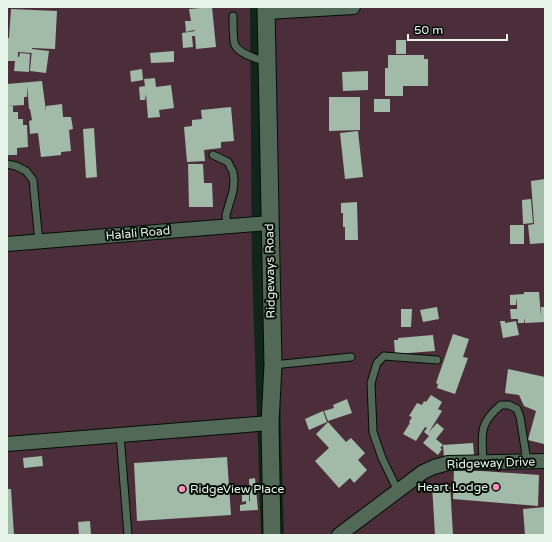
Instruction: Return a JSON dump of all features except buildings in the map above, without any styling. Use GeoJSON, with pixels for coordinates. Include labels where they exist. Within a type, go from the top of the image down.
{"type":"FeatureCollection","features":[{"type":"Feature","properties":{"kind":"street"},"geometry":{"type":"LineString","coordinates":[[266,10],[353,7]]}},
{"type":"Feature","properties":{"kind":"street","name":"Ridgeways Road"},"geometry":{"type":"LineString","coordinates":[[266,10],[272,365],[270,424],[272,535]]}},
{"type":"Feature","properties":{"kind":"street","name":"Halali Road"},"geometry":{"type":"LineString","coordinates":[[7,244],[269,223]]}},
{"type":"Feature","properties":{"kind":"street"},"geometry":{"type":"LineString","coordinates":[[7,444],[270,424]]}},
{"type":"Feature","properties":{"kind":"street","name":"Ridgeway Drive"},"geometry":{"type":"LineString","coordinates":[[339,535],[423,472],[434,467],[448,463],[545,461]]}},
{"type":"Feature","properties":{"kind":"lane"},"geometry":{"type":"LineString","coordinates":[[233,16],[235,45],[239,50],[246,54],[266,62]]}},
{"type":"Feature","properties":{"kind":"lane"},"geometry":{"type":"LineString","coordinates":[[213,155],[228,162],[234,181],[233,191],[226,215],[227,226]]}},
{"type":"Feature","properties":{"kind":"lane"},"geometry":{"type":"LineString","coordinates":[[7,164],[16,166],[26,171],[33,180],[39,242]]}},
{"type":"Feature","properties":{"kind":"lane"},"geometry":{"type":"LineString","coordinates":[[398,491],[382,458],[373,432],[371,383],[377,363],[384,356],[437,360]]}},
{"type":"Feature","properties":{"kind":"lane"},"geometry":{"type":"LineString","coordinates":[[272,365],[351,357]]}},
{"type":"Feature","properties":{"kind":"lane"},"geometry":{"type":"LineString","coordinates":[[483,462],[482,433],[486,420],[501,405],[509,405],[516,409],[520,417],[527,461]]}},
{"type":"Feature","properties":{"kind":"lane"},"geometry":{"type":"LineString","coordinates":[[120,435],[128,535]]}},
{"type":"Feature","properties":{"kind":"shaded area"},"geometry":{"type":"Polygon","coordinates":[[[7,7],[250,7],[252,267],[261,535],[7,535],[7,7]]]}},
{"type":"Feature","properties":{"kind":"shaded area"},"geometry":{"type":"Polygon","coordinates":[[[269,7],[545,7],[545,535],[284,535],[269,7]]]}},
{"type":"Feature","properties":{"kind":"place","name":"Heart Lodge"},"geometry":{"type":"Point","coordinates":[496,487]}},
{"type":"Feature","properties":{"kind":"place","name":"RidgeView Place"},"geometry":{"type":"Point","coordinates":[182,489]}}]}
